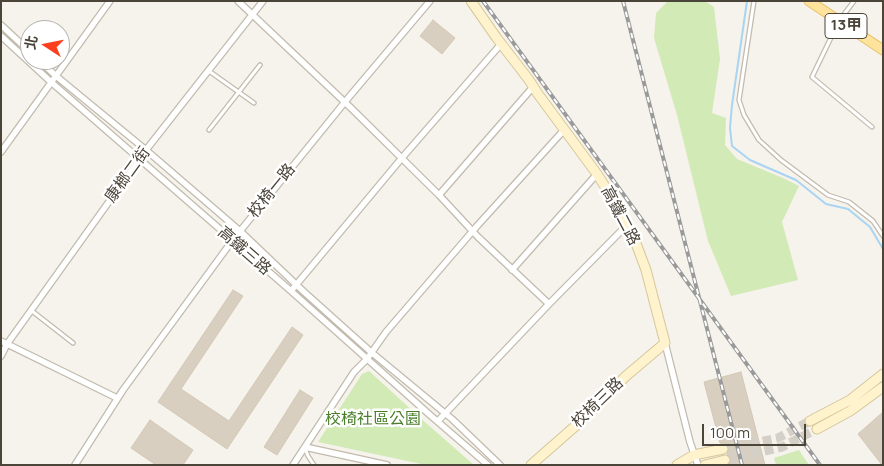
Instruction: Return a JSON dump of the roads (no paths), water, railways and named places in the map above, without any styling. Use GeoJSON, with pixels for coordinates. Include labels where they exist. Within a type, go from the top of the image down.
{"type":"FeatureCollection","features":[{"type":"Feature","properties":{"kind":"main road","name":"13甲"},"geometry":{"type":"LineString","coordinates":[[809,1],[883,50]]}},
{"type":"Feature","properties":{"kind":"street"},"geometry":{"type":"LineString","coordinates":[[1,152],[110,1]]}},
{"type":"Feature","properties":{"kind":"street"},"geometry":{"type":"LineString","coordinates":[[238,1],[345,102],[512,270],[549,304]]}},
{"type":"Feature","properties":{"kind":"street","name":"康榔二街"},"geometry":{"type":"LineString","coordinates":[[1,356],[4,343],[31,311],[139,159],[263,1]]}},
{"type":"Feature","properties":{"kind":"street","name":"校椅一路"},"geometry":{"type":"LineString","coordinates":[[76,465],[117,398],[232,241],[430,1]]}},
{"type":"Feature","properties":{"kind":"street","name":"高鐵二路"},"geometry":{"type":"LineString","coordinates":[[471,1],[597,174],[628,224],[646,270],[694,456],[698,465]]}},
{"type":"Feature","properties":{"kind":"street"},"geometry":{"type":"LineString","coordinates":[[1,25],[20,43]]}},
{"type":"Feature","properties":{"kind":"street","name":"高鐵三路"},"geometry":{"type":"LineString","coordinates":[[1,36],[488,465]]}},
{"type":"Feature","properties":{"kind":"street"},"geometry":{"type":"LineString","coordinates":[[290,291],[501,44]]}},
{"type":"Feature","properties":{"kind":"street","name":"高鐵三路"},"geometry":{"type":"LineString","coordinates":[[50,70],[240,231],[371,352],[446,414],[500,465]]}},
{"type":"Feature","properties":{"kind":"street"},"geometry":{"type":"LineString","coordinates":[[439,195],[533,86]]}},
{"type":"Feature","properties":{"kind":"street"},"geometry":{"type":"LineString","coordinates":[[293,465],[354,372],[386,332],[473,231],[564,130]]}},
{"type":"Feature","properties":{"kind":"street"},"geometry":{"type":"LineString","coordinates":[[512,270],[597,174]]}},
{"type":"Feature","properties":{"kind":"street"},"geometry":{"type":"LineString","coordinates":[[438,421],[628,224]]}},
{"type":"Feature","properties":{"kind":"street"},"geometry":{"type":"LineString","coordinates":[[4,343],[117,398]]}},
{"type":"Feature","properties":{"kind":"street","name":"校椅三路"},"geometry":{"type":"LineString","coordinates":[[531,465],[664,343]]}},
{"type":"Feature","properties":{"kind":"street"},"geometry":{"type":"LineString","coordinates":[[810,421],[850,400],[883,374]]}},
{"type":"Feature","properties":{"kind":"street"},"geometry":{"type":"LineString","coordinates":[[817,429],[850,411],[883,387]]}},
{"type":"Feature","properties":{"kind":"street"},"geometry":{"type":"LineString","coordinates":[[305,447],[388,465]]}},
{"type":"Feature","properties":{"kind":"street"},"geometry":{"type":"LineString","coordinates":[[677,465],[694,456],[723,449]]}},
{"type":"Feature","properties":{"kind":"street"},"geometry":{"type":"LineString","coordinates":[[705,465],[725,460]]}},
{"type":"Feature","properties":{"kind":"lane"},"geometry":{"type":"LineString","coordinates":[[754,1],[740,100],[744,116],[759,140],[781,160],[828,195],[849,202],[873,221],[883,236]]}},
{"type":"Feature","properties":{"kind":"lane"},"geometry":{"type":"LineString","coordinates":[[854,1],[840,21],[812,76],[872,127]]}},
{"type":"Feature","properties":{"kind":"lane"},"geometry":{"type":"LineString","coordinates":[[210,130],[260,65]]}},
{"type":"Feature","properties":{"kind":"lane"},"geometry":{"type":"LineString","coordinates":[[208,71],[254,103]]}},
{"type":"Feature","properties":{"kind":"lane"},"geometry":{"type":"LineString","coordinates":[[31,311],[72,343]]}},
{"type":"Feature","properties":{"kind":"lane"},"geometry":{"type":"LineString","coordinates":[[305,447],[314,465]]}},
{"type":"Feature","properties":{"kind":"waterway"},"geometry":{"type":"LineString","coordinates":[[747,1],[732,105],[730,128],[732,146],[750,160],[796,180],[826,204],[848,209],[870,227],[883,249]]}},
{"type":"Feature","properties":{"kind":"tunnel"},"geometry":{"type":"LineString","coordinates":[[723,449],[778,438],[810,421]]}},
{"type":"Feature","properties":{"kind":"tunnel"},"geometry":{"type":"LineString","coordinates":[[725,460],[782,447],[817,429]]}},
{"type":"Feature","properties":{"kind":"railway"},"geometry":{"type":"LineString","coordinates":[[483,1],[820,465]]}},
{"type":"Feature","properties":{"kind":"railway"},"geometry":{"type":"LineString","coordinates":[[623,1],[742,465]]}},
{"type":"Feature","properties":{"kind":"park label","name":"校椅社區公園"},"geometry":{"type":"Point","coordinates":[373,420]}}]}
